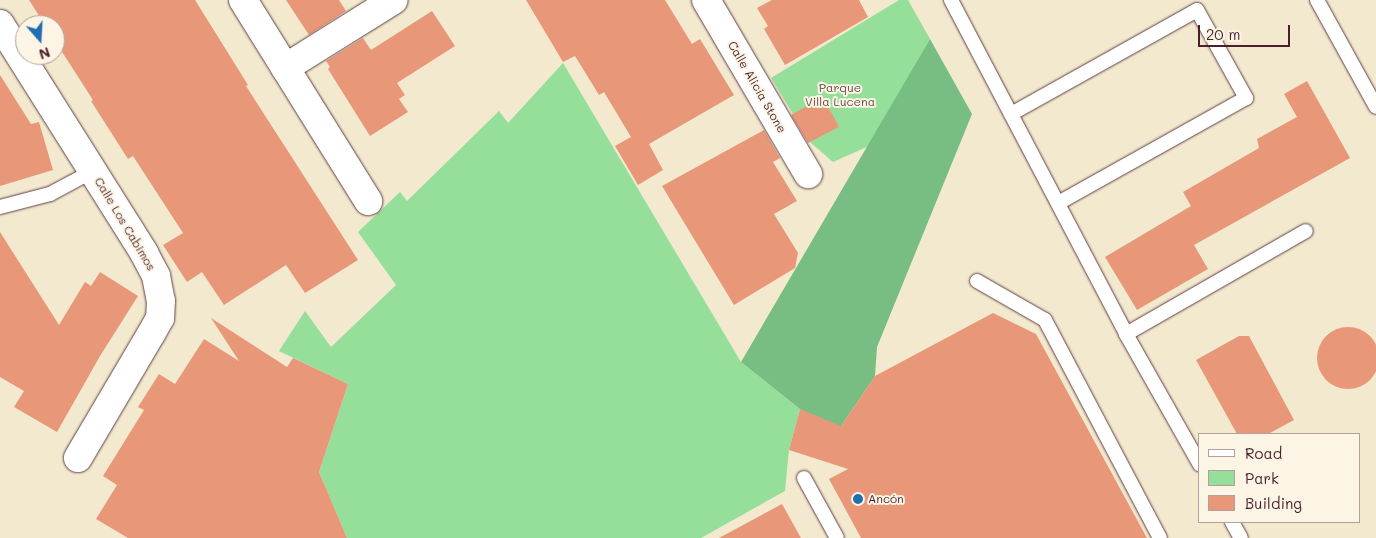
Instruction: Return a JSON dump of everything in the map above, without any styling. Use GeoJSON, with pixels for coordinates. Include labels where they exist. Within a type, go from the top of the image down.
{"type":"FeatureCollection","features":[{"type":"Feature","properties":{"kind":"street"},"geometry":{"type":"LineString","coordinates":[[243,0],[368,201]]}},
{"type":"Feature","properties":{"kind":"street"},"geometry":{"type":"LineString","coordinates":[[285,68],[394,0]]}},
{"type":"Feature","properties":{"kind":"street","name":"Calle Alicia Stone"},"geometry":{"type":"LineString","coordinates":[[706,0],[808,174]]}},
{"type":"Feature","properties":{"kind":"street","name":"Calle Los Cabimos"},"geometry":{"type":"LineString","coordinates":[[0,24],[144,253],[156,276],[161,301],[160,318],[78,458]]}},
{"type":"Feature","properties":{"kind":"lane"},"geometry":{"type":"LineString","coordinates":[[951,0],[1126,334],[1198,461]]}},
{"type":"Feature","properties":{"kind":"lane"},"geometry":{"type":"LineString","coordinates":[[1317,0],[1376,107]]}},
{"type":"Feature","properties":{"kind":"lane"},"geometry":{"type":"LineString","coordinates":[[1011,114],[1197,10],[1246,98],[1058,202]]}},
{"type":"Feature","properties":{"kind":"lane"},"geometry":{"type":"LineString","coordinates":[[0,207],[50,194],[93,172]]}},
{"type":"Feature","properties":{"kind":"lane"},"geometry":{"type":"LineString","coordinates":[[1126,334],[1306,231]]}},
{"type":"Feature","properties":{"kind":"lane"},"geometry":{"type":"LineString","coordinates":[[977,281],[1045,320],[1160,538]]}},
{"type":"Feature","properties":{"kind":"lane"},"geometry":{"type":"LineString","coordinates":[[804,478],[837,538]]}},
{"type":"Feature","properties":{"kind":"lane"},"geometry":{"type":"LineString","coordinates":[[1233,523],[1241,538]]}},
{"type":"Feature","properties":{"kind":"green space","name":"Parque Villa Lucena"},"geometry":{"type":"Polygon","coordinates":[[[899,0],[908,0],[930,39],[869,146],[833,162],[810,142],[771,78],[899,0]]]}},
{"type":"Feature","properties":{"kind":"green space"},"geometry":{"type":"Polygon","coordinates":[[[930,39],[972,114],[877,347],[875,376],[839,429],[800,409],[741,362],[930,39]]]}},
{"type":"Feature","properties":{"kind":"green space"},"geometry":{"type":"Polygon","coordinates":[[[563,63],[741,362],[800,409],[789,450],[785,491],[701,538],[347,538],[319,472],[348,384],[279,351],[305,311],[331,347],[396,285],[358,232],[400,192],[407,201],[499,111],[508,123],[563,63]]]}},
{"type":"Feature","properties":{"kind":"building"},"geometry":{"type":"Polygon","coordinates":[[[29,0],[195,0],[248,85],[246,86],[358,260],[305,293],[286,265],[224,305],[202,272],[187,282],[163,245],[183,233],[133,156],[128,159],[65,57],[65,15],[39,15],[29,0]]]}},
{"type":"Feature","properties":{"kind":"building"},"geometry":{"type":"Polygon","coordinates":[[[286,0],[339,0],[346,11],[309,35],[286,0]]]}},
{"type":"Feature","properties":{"kind":"building"},"geometry":{"type":"Polygon","coordinates":[[[526,0],[665,0],[692,44],[700,39],[734,95],[649,144],[663,170],[638,185],[615,146],[631,137],[604,92],[599,95],[575,56],[563,62],[526,0]]]}},
{"type":"Feature","properties":{"kind":"building"},"geometry":{"type":"Polygon","coordinates":[[[772,0],[859,0],[868,17],[785,65],[764,29],[768,26],[757,8],[772,0]]]}},
{"type":"Feature","properties":{"kind":"building"},"geometry":{"type":"Polygon","coordinates":[[[432,11],[455,46],[397,83],[405,95],[399,99],[408,112],[370,136],[328,69],[330,67],[326,61],[363,38],[371,50],[432,11]]]}},
{"type":"Feature","properties":{"kind":"building"},"geometry":{"type":"Polygon","coordinates":[[[0,75],[31,124],[39,122],[53,170],[0,186],[0,75]]]}},
{"type":"Feature","properties":{"kind":"building"},"geometry":{"type":"Polygon","coordinates":[[[1307,81],[1350,158],[1194,245],[1208,269],[1137,310],[1105,257],[1191,206],[1183,192],[1259,148],[1257,139],[1297,117],[1284,94],[1307,81]]]}},
{"type":"Feature","properties":{"kind":"building"},"geometry":{"type":"Polygon","coordinates":[[[823,97],[839,127],[808,143],[791,115],[823,97]]]}},
{"type":"Feature","properties":{"kind":"building"},"geometry":{"type":"Polygon","coordinates":[[[764,130],[780,158],[773,162],[797,201],[774,214],[798,253],[795,268],[734,305],[662,186],[764,130]]]}},
{"type":"Feature","properties":{"kind":"building"},"geometry":{"type":"Polygon","coordinates":[[[0,232],[59,325],[85,282],[91,286],[100,272],[138,296],[100,356],[57,432],[14,407],[24,391],[0,377],[0,232]]]}},
{"type":"Feature","properties":{"kind":"building"},"geometry":{"type":"Polygon","coordinates":[[[993,313],[1036,334],[1147,538],[861,538],[829,479],[848,469],[789,450],[800,409],[841,426],[875,376],[993,313]]]}},
{"type":"Feature","properties":{"kind":"building"},"geometry":{"type":"Polygon","coordinates":[[[211,318],[287,367],[293,358],[348,384],[319,472],[347,538],[128,538],[96,519],[117,485],[103,476],[144,410],[138,407],[159,374],[175,384],[204,339],[239,361],[211,318]]]}},
{"type":"Feature","properties":{"kind":"building"},"geometry":{"type":"Polygon","coordinates":[[[1348,327],[1360,330],[1370,336],[1376,346],[1376,370],[1370,380],[1360,386],[1348,389],[1336,386],[1326,380],[1320,370],[1317,358],[1320,346],[1326,336],[1336,330],[1348,327]]]}},
{"type":"Feature","properties":{"kind":"building"},"geometry":{"type":"Polygon","coordinates":[[[1239,336],[1249,336],[1294,420],[1270,433],[1236,433],[1196,360],[1239,336]]]}},
{"type":"Feature","properties":{"kind":"building"},"geometry":{"type":"Polygon","coordinates":[[[782,504],[801,538],[719,538],[782,504]]]}},
{"type":"Feature","properties":{"kind":"place","name":"Ancón"},"geometry":{"type":"Point","coordinates":[858,499]}}]}
